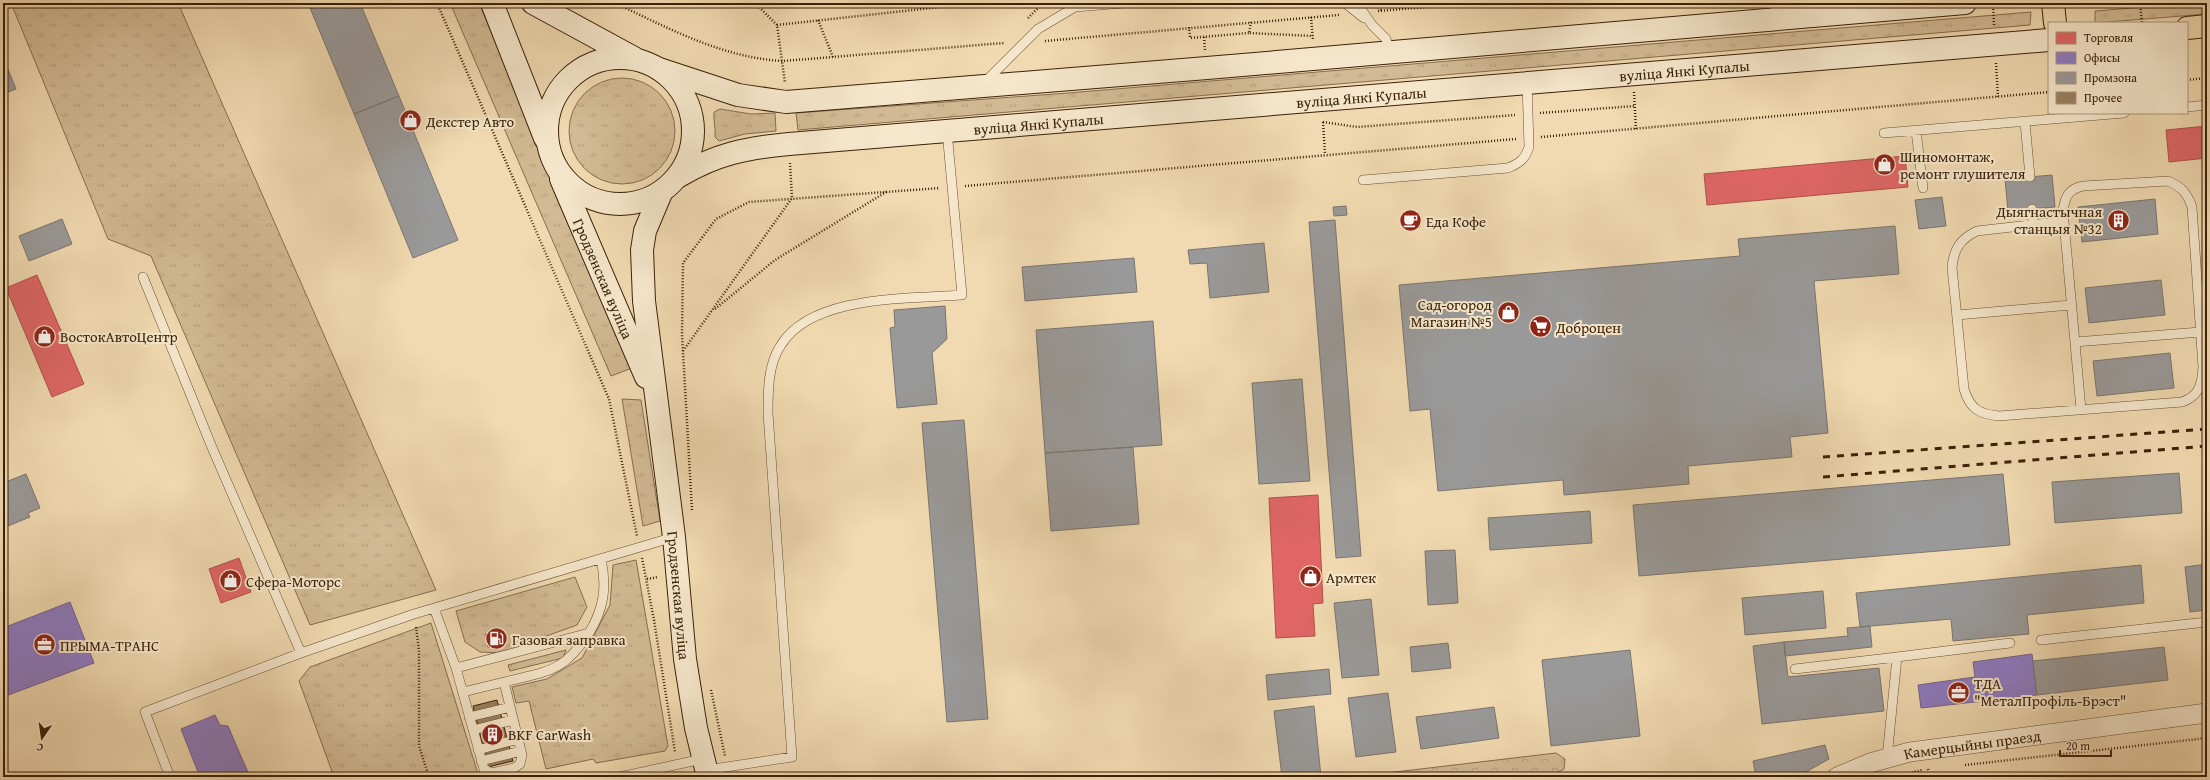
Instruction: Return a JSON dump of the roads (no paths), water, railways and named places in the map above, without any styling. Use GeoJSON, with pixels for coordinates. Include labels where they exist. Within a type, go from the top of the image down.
{"type":"FeatureCollection","features":[{"type":"Feature","properties":{"kind":"main road"},"geometry":{"type":"LineString","coordinates":[[492,3],[548,144]]}},
{"type":"Feature","properties":{"kind":"main road"},"geometry":{"type":"LineString","coordinates":[[533,3],[637,59],[659,69],[738,95],[786,102],[1390,52],[1776,11],[1965,3]]}},
{"type":"Feature","properties":{"kind":"main road"},"geometry":{"type":"LineString","coordinates":[[2053,3],[2055,22]]}},
{"type":"Feature","properties":{"kind":"main road"},"geometry":{"type":"LineString","coordinates":[[2188,28],[2207,26]]}},
{"type":"Feature","properties":{"kind":"main road","name":"вуліца Янкі Купалы"},"geometry":{"type":"LineString","coordinates":[[679,176],[717,157],[742,150],[789,144],[2048,40]]}},
{"type":"Feature","properties":{"kind":"main road"},"geometry":{"type":"LineString","coordinates":[[548,144],[547,124],[552,104],[562,86],[577,71],[602,60],[616,58],[637,59]]}},
{"type":"Feature","properties":{"kind":"main road"},"geometry":{"type":"LineString","coordinates":[[556,167],[571,186],[597,201],[615,205],[639,203],[661,193],[679,176],[692,148],[694,130],[690,106],[677,85],[659,69]]}},
{"type":"Feature","properties":{"kind":"main road","name":"Гродзенская вуліца"},"geometry":{"type":"LineString","coordinates":[[548,144],[556,167],[642,368],[657,412]]}},
{"type":"Feature","properties":{"kind":"main road","name":"Гродзенская вуліца"},"geometry":{"type":"LineString","coordinates":[[661,193],[646,231],[642,275],[657,412],[674,537],[685,660],[705,769]]}},
{"type":"Feature","properties":{"kind":"street","name":"Камерцыйны праезд"},"geometry":{"type":"LineString","coordinates":[[1837,777],[1887,758],[1938,747],[2207,713]]}},
{"type":"Feature","properties":{"kind":"lane"},"geometry":{"type":"LineString","coordinates":[[977,86],[988,80],[1038,29],[1068,3]]}},
{"type":"Feature","properties":{"kind":"lane"},"geometry":{"type":"LineString","coordinates":[[1038,29],[1074,6],[1123,3]]}},
{"type":"Feature","properties":{"kind":"lane"},"geometry":{"type":"LineString","coordinates":[[1345,3],[1361,13],[1386,39],[1390,52]]}},
{"type":"Feature","properties":{"kind":"lane"},"geometry":{"type":"LineString","coordinates":[[1357,3],[1361,13]]}},
{"type":"Feature","properties":{"kind":"lane"},"geometry":{"type":"LineString","coordinates":[[1362,180],[1508,168],[1518,164],[1526,157],[1530,138],[1527,82]]}},
{"type":"Feature","properties":{"kind":"lane"},"geometry":{"type":"LineString","coordinates":[[2188,107],[2207,105]]}},
{"type":"Feature","properties":{"kind":"lane"},"geometry":{"type":"LineString","coordinates":[[1884,133],[2025,122],[2062,116],[2103,114]]}},
{"type":"Feature","properties":{"kind":"lane"},"geometry":{"type":"LineString","coordinates":[[2025,122],[2030,177]]}},
{"type":"Feature","properties":{"kind":"lane"},"geometry":{"type":"LineString","coordinates":[[1916,130],[1923,188]]}},
{"type":"Feature","properties":{"kind":"lane"},"geometry":{"type":"LineString","coordinates":[[620,777],[677,765],[705,769],[792,757],[768,413],[770,378],[773,361],[780,346],[792,330],[810,317],[831,309],[857,303],[962,295],[946,131]]}},
{"type":"Feature","properties":{"kind":"lane"},"geometry":{"type":"LineString","coordinates":[[2064,222],[2033,224],[1977,231],[1966,237],[1958,245],[1953,256],[1952,267],[1964,389],[1968,401],[1976,410],[1988,415],[1999,416],[2182,402],[2191,399],[2198,392],[2202,380],[2192,207],[2188,196],[2181,187],[2168,181],[2154,180],[2075,188],[2068,193],[2064,202],[2064,222],[2081,409]]}},
{"type":"Feature","properties":{"kind":"lane"},"geometry":{"type":"LineString","coordinates":[[2032,209],[2033,224]]}},
{"type":"Feature","properties":{"kind":"lane"},"geometry":{"type":"LineString","coordinates":[[143,277],[211,445],[301,654]]}},
{"type":"Feature","properties":{"kind":"lane"},"geometry":{"type":"LineString","coordinates":[[1957,315],[2071,304]]}},
{"type":"Feature","properties":{"kind":"lane"},"geometry":{"type":"LineString","coordinates":[[2075,342],[2200,332]]}},
{"type":"Feature","properties":{"kind":"lane"},"geometry":{"type":"LineString","coordinates":[[170,777],[145,712],[414,614],[674,537]]}},
{"type":"Feature","properties":{"kind":"lane"},"geometry":{"type":"LineString","coordinates":[[463,692],[541,673],[561,665],[576,652],[598,618],[603,600],[605,579],[601,559]]}},
{"type":"Feature","properties":{"kind":"lane"},"geometry":{"type":"LineString","coordinates":[[434,608],[456,668],[481,761],[484,769],[492,773],[514,768],[522,761],[521,751],[504,682]]}},
{"type":"Feature","properties":{"kind":"lane"},"geometry":{"type":"LineString","coordinates":[[2041,640],[2207,622]]}},
{"type":"Feature","properties":{"kind":"lane"},"geometry":{"type":"LineString","coordinates":[[456,668],[589,633]]}},
{"type":"Feature","properties":{"kind":"lane"},"geometry":{"type":"LineString","coordinates":[[1795,669],[2010,643]]}},
{"type":"Feature","properties":{"kind":"lane"},"geometry":{"type":"LineString","coordinates":[[1887,758],[1897,657]]}},
{"type":"Feature","properties":{"kind":"lane"},"geometry":{"type":"LineString","coordinates":[[469,717],[510,707]]}},
{"type":"Feature","properties":{"kind":"lane"},"geometry":{"type":"LineString","coordinates":[[473,730],[513,720]]}},
{"type":"Feature","properties":{"kind":"lane"},"geometry":{"type":"LineString","coordinates":[[478,750],[518,739]]}},
{"type":"Feature","properties":{"kind":"lane"},"geometry":{"type":"LineString","coordinates":[[481,761],[521,751]]}},
{"type":"Feature","properties":{"kind":"railway"},"geometry":{"type":"LineString","coordinates":[[1823,457],[2207,429]]}},
{"type":"Feature","properties":{"kind":"railway"},"geometry":{"type":"LineString","coordinates":[[1823,477],[2207,446]]}},
{"type":"Feature","properties":{"kind":"place","name":"Декстер Авто"},"geometry":{"type":"Point","coordinates":[410,121]}},
{"type":"Feature","properties":{"kind":"place","name":"Шиномонтаж, ремонт глушителя"},"geometry":{"type":"Point","coordinates":[1885,165]}},
{"type":"Feature","properties":{"kind":"place","name":"Дыягнастычная станцыя №32"},"geometry":{"type":"Point","coordinates":[2118,220]}},
{"type":"Feature","properties":{"kind":"place","name":"Еда Кофе"},"geometry":{"type":"Point","coordinates":[1411,221]}},
{"type":"Feature","properties":{"kind":"place","name":"Сад-огород Магазин №5"},"geometry":{"type":"Point","coordinates":[1508,313]}},
{"type":"Feature","properties":{"kind":"place","name":"Доброцен"},"geometry":{"type":"Point","coordinates":[1541,327]}},
{"type":"Feature","properties":{"kind":"place","name":"ВостокАвтоЦентр"},"geometry":{"type":"Point","coordinates":[45,336]}},
{"type":"Feature","properties":{"kind":"place","name":"Армтек"},"geometry":{"type":"Point","coordinates":[1311,577]}},
{"type":"Feature","properties":{"kind":"place","name":"Сфера-Моторс"},"geometry":{"type":"Point","coordinates":[230,581]}},
{"type":"Feature","properties":{"kind":"place","name":"Газовая заправка"},"geometry":{"type":"Point","coordinates":[497,639]}},
{"type":"Feature","properties":{"kind":"place","name":"ПРЫМА-ТРАНС"},"geometry":{"type":"Point","coordinates":[45,645]}},
{"type":"Feature","properties":{"kind":"place","name":"ТДА \"МеталПрофіль-Брэст\""},"geometry":{"type":"Point","coordinates":[1958,692]}},
{"type":"Feature","properties":{"kind":"place","name":"BKF CarWash"},"geometry":{"type":"Point","coordinates":[493,734]}}]}
